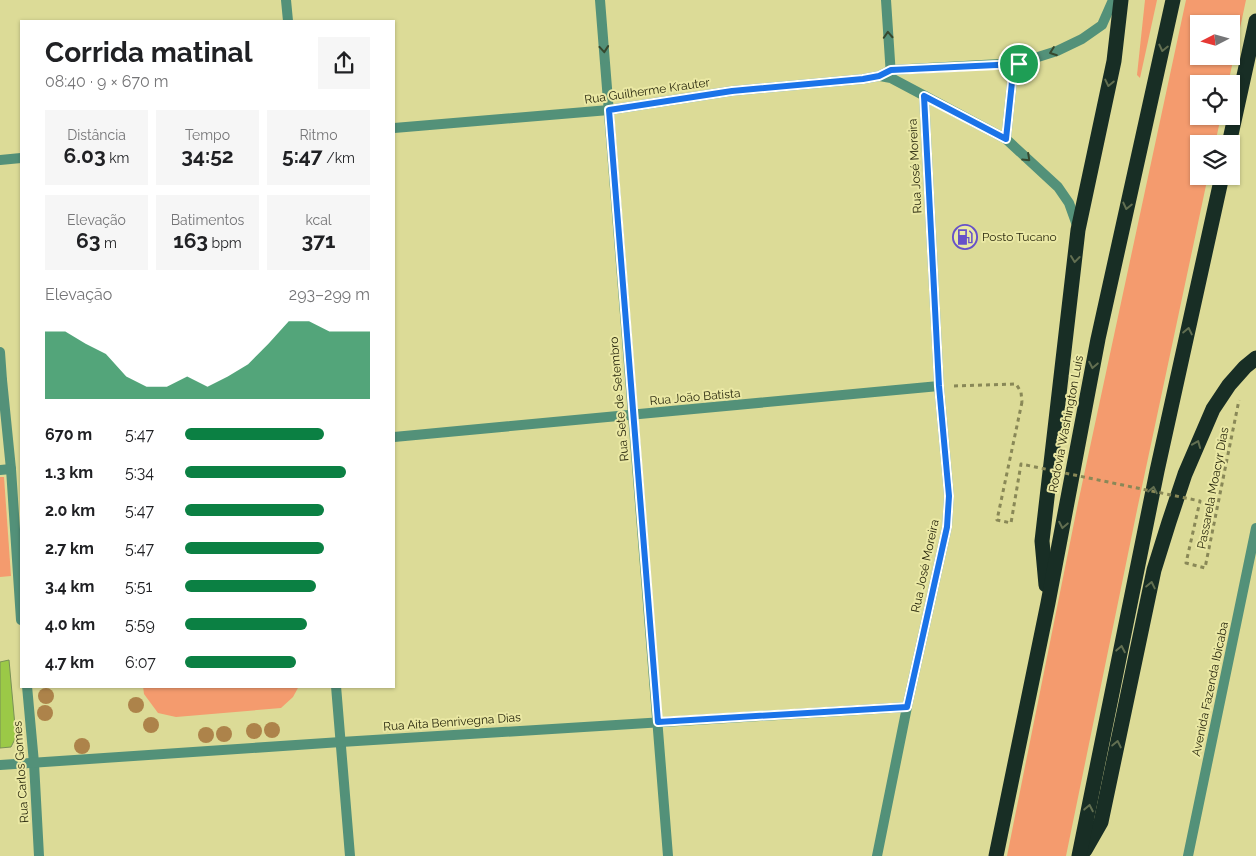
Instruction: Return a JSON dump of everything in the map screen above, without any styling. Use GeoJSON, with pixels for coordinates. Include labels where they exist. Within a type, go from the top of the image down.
{"type":"FeatureCollection","features":[{"type":"Feature","properties":{"kind":"highway"},"geometry":{"type":"LineString","coordinates":[[1048,603],[1042,541],[1078,230],[1114,61],[1121,0]]}},
{"type":"Feature","properties":{"kind":"highway","name":"Rodovia Washington Luís"},"geometry":{"type":"LineString","coordinates":[[996,856],[1048,603],[1098,339],[1173,0]]}},
{"type":"Feature","properties":{"kind":"highway"},"geometry":{"type":"LineString","coordinates":[[1231,135],[1256,22]]}},
{"type":"Feature","properties":{"kind":"highway"},"geometry":{"type":"LineString","coordinates":[[1080,856],[1157,471],[1220,185]]}},
{"type":"Feature","properties":{"kind":"highway"},"geometry":{"type":"LineString","coordinates":[[1080,856],[1101,822],[1154,570],[1185,474],[1213,409],[1229,384],[1256,358]]}},
{"type":"Feature","properties":{"kind":"street"},"geometry":{"type":"LineString","coordinates":[[286,0],[288,20]]}},
{"type":"Feature","properties":{"kind":"street","name":"Rua Sete de Setembro"},"geometry":{"type":"LineString","coordinates":[[600,0],[668,856]]}},
{"type":"Feature","properties":{"kind":"street"},"geometry":{"type":"LineString","coordinates":[[886,0],[895,72],[924,96],[1006,139],[1058,188],[1069,203],[1078,230]]}},
{"type":"Feature","properties":{"kind":"street"},"geometry":{"type":"LineString","coordinates":[[895,72],[1019,64],[1057,52],[1082,39],[1102,25],[1113,0]]}},
{"type":"Feature","properties":{"kind":"street"},"geometry":{"type":"LineString","coordinates":[[1006,139],[1012,82],[1019,64]]}},
{"type":"Feature","properties":{"kind":"street","name":"Rua Guilherme Krauter"},"geometry":{"type":"LineString","coordinates":[[395,128],[609,110],[732,91],[879,76],[895,72]]}},
{"type":"Feature","properties":{"kind":"street","name":"Rua José Moreira"},"geometry":{"type":"LineString","coordinates":[[877,856],[907,707],[947,527],[949,496],[939,386],[924,96]]}},
{"type":"Feature","properties":{"kind":"street"},"geometry":{"type":"LineString","coordinates":[[0,160],[20,158]]}},
{"type":"Feature","properties":{"kind":"street"},"geometry":{"type":"LineString","coordinates":[[0,352],[5,469],[20,598]]}},
{"type":"Feature","properties":{"kind":"street","name":"Rua João Batista"},"geometry":{"type":"LineString","coordinates":[[395,437],[939,386]]}},
{"type":"Feature","properties":{"kind":"street","name":"Avenida Fazenda Ibicaba"},"geometry":{"type":"LineString","coordinates":[[1188,856],[1256,528]]}},
{"type":"Feature","properties":{"kind":"street","name":"Rua Carlos Gomes"},"geometry":{"type":"LineString","coordinates":[[27,688],[34,763],[39,856]]}},
{"type":"Feature","properties":{"kind":"street"},"geometry":{"type":"LineString","coordinates":[[336,688],[350,856]]}},
{"type":"Feature","properties":{"kind":"street","name":"Rua Aita Benrivegna Dias"},"geometry":{"type":"LineString","coordinates":[[0,765],[907,707]]}},
{"type":"Feature","properties":{"kind":"path","name":"Passarela Moacyr Dias"},"geometry":{"type":"LineString","coordinates":[[939,386],[1016,384],[1021,392],[1022,402],[997,520],[1011,523],[1021,464],[1200,501],[1186,563],[1205,568],[1239,400]]}},
{"type":"Feature","properties":{"kind":"shaded area"},"geometry":{"type":"Polygon","coordinates":[[[1145,0],[1157,0],[1140,78],[1137,75],[1145,0]]]}},
{"type":"Feature","properties":{"kind":"shaded area"},"geometry":{"type":"Polygon","coordinates":[[[1186,0],[1246,0],[1240,28],[1240,15],[1190,15],[1190,65],[1232,65],[1230,75],[1190,75],[1190,125],[1219,125],[1217,135],[1190,135],[1190,185],[1206,185],[1066,856],[1007,856],[1078,503],[1186,0]]]}},
{"type":"Feature","properties":{"kind":"shaded area"},"geometry":{"type":"Polygon","coordinates":[[[0,477],[4,477],[11,576],[0,577],[0,477]]]}},
{"type":"Feature","properties":{"kind":"shaded area"},"geometry":{"type":"Polygon","coordinates":[[[143,688],[298,688],[293,697],[281,708],[176,717],[158,713],[144,694],[143,688]]]}},
{"type":"Feature","properties":{"kind":"building"},"geometry":{"type":"Polygon","coordinates":[[[9,660],[16,737],[11,747],[0,748],[0,662],[9,660]]]}},
{"type":"Feature","properties":{"kind":"place","name":"Posto Tucano"},"geometry":{"type":"Point","coordinates":[965,237]}},
{"type":"Feature","properties":{"kind":"route"},"geometry":{"type":"LineString","coordinates":[[1019,64],[1012,82],[1006,139],[924,96],[939,386],[949,496],[947,527],[907,707],[658,722],[609,110],[732,91],[863,79],[879,76],[891,70],[1019,64]]}}]}
